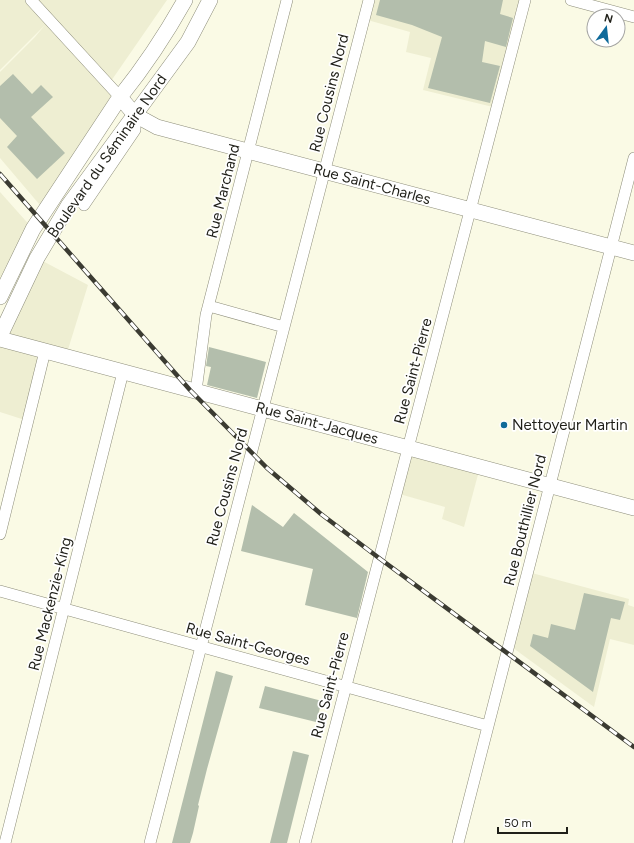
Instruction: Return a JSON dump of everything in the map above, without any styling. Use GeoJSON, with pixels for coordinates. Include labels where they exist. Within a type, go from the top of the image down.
{"type":"FeatureCollection","features":[{"type":"Feature","properties":{"kind":"street"},"geometry":{"type":"LineString","coordinates":[[31,0],[120,97]]}},
{"type":"Feature","properties":{"kind":"street","name":"Boulevard du Séminaire Nord"},"geometry":{"type":"LineString","coordinates":[[0,297],[33,229],[120,97],[169,28],[185,0]]}},
{"type":"Feature","properties":{"kind":"street","name":"Boulevard du Séminaire Nord"},"geometry":{"type":"LineString","coordinates":[[0,338],[37,258],[68,206],[188,42],[210,0]]}},
{"type":"Feature","properties":{"kind":"street","name":"Rue Marchand"},"geometry":{"type":"LineString","coordinates":[[196,391],[208,306],[287,0]]}},
{"type":"Feature","properties":{"kind":"street","name":"Rue Cousins Nord"},"geometry":{"type":"LineString","coordinates":[[150,843],[369,0]]}},
{"type":"Feature","properties":{"kind":"street","name":"Rue Saint-Pierre"},"geometry":{"type":"LineString","coordinates":[[304,843],[525,0]]}},
{"type":"Feature","properties":{"kind":"street"},"geometry":{"type":"LineString","coordinates":[[570,0],[634,17]]}},
{"type":"Feature","properties":{"kind":"street"},"geometry":{"type":"LineString","coordinates":[[169,28],[161,44],[159,55],[162,62],[169,68]]}},
{"type":"Feature","properties":{"kind":"street","name":"Rue Saint-Charles"},"geometry":{"type":"LineString","coordinates":[[120,97],[135,115],[157,127],[634,253]]}},
{"type":"Feature","properties":{"kind":"street"},"geometry":{"type":"LineString","coordinates":[[84,206],[135,130],[135,115]]}},
{"type":"Feature","properties":{"kind":"street","name":"Rue Bouthillier Nord"},"geometry":{"type":"LineString","coordinates":[[458,843],[634,158]]}},
{"type":"Feature","properties":{"kind":"street"},"geometry":{"type":"LineString","coordinates":[[208,306],[284,327]]}},
{"type":"Feature","properties":{"kind":"street","name":"Rue Saint-Jacques"},"geometry":{"type":"LineString","coordinates":[[0,338],[634,508]]}},
{"type":"Feature","properties":{"kind":"street"},"geometry":{"type":"LineString","coordinates":[[0,534],[45,351]]}},
{"type":"Feature","properties":{"kind":"street","name":"Rue Mackenzie-King"},"geometry":{"type":"LineString","coordinates":[[5,843],[123,372]]}},
{"type":"Feature","properties":{"kind":"street","name":"Rue Saint-Georges"},"geometry":{"type":"LineString","coordinates":[[0,591],[488,726]]}},
{"type":"Feature","properties":{"kind":"shaded area"},"geometry":{"type":"Polygon","coordinates":[[[0,0],[167,0],[109,84],[120,97],[45,211],[0,158],[0,72],[45,25],[0,70],[0,0]]]}},
{"type":"Feature","properties":{"kind":"shaded area"},"geometry":{"type":"Polygon","coordinates":[[[369,0],[525,0],[497,108],[423,90],[431,58],[406,52],[410,32],[364,19],[369,0]]]}},
{"type":"Feature","properties":{"kind":"shaded area"},"geometry":{"type":"Polygon","coordinates":[[[0,192],[33,229],[0,297],[0,192]]]}},
{"type":"Feature","properties":{"kind":"shaded area"},"geometry":{"type":"Polygon","coordinates":[[[37,258],[88,285],[66,356],[46,351],[28,421],[0,412],[0,336],[37,258]]]}},
{"type":"Feature","properties":{"kind":"shaded area"},"geometry":{"type":"Polygon","coordinates":[[[408,448],[480,467],[464,527],[442,519],[445,507],[396,493],[408,448]]]}},
{"type":"Feature","properties":{"kind":"shaded area"},"geometry":{"type":"Polygon","coordinates":[[[528,572],[629,599],[628,605],[634,607],[634,645],[610,639],[594,707],[509,645],[528,572]]]}},
{"type":"Feature","properties":{"kind":"building"},"geometry":{"type":"Polygon","coordinates":[[[380,0],[503,0],[500,14],[513,18],[506,47],[485,41],[482,62],[500,66],[490,103],[428,88],[442,37],[412,25],[376,15],[380,0]]]}},
{"type":"Feature","properties":{"kind":"building"},"geometry":{"type":"Polygon","coordinates":[[[13,74],[32,94],[41,85],[53,97],[31,117],[65,153],[37,179],[7,147],[17,136],[0,118],[0,86],[13,74]]]}},
{"type":"Feature","properties":{"kind":"building"},"geometry":{"type":"Polygon","coordinates":[[[209,347],[266,362],[257,398],[207,385],[211,367],[206,366],[209,347]]]}},
{"type":"Feature","properties":{"kind":"building"},"geometry":{"type":"Polygon","coordinates":[[[252,505],[283,527],[294,513],[368,572],[357,618],[305,605],[313,569],[241,551],[252,505]]]}},
{"type":"Feature","properties":{"kind":"building"},"geometry":{"type":"Polygon","coordinates":[[[584,593],[625,602],[620,620],[611,618],[593,692],[530,646],[533,634],[548,638],[551,624],[575,630],[584,593]]]}},
{"type":"Feature","properties":{"kind":"building"},"geometry":{"type":"Polygon","coordinates":[[[216,671],[233,676],[207,769],[193,833],[190,843],[172,843],[216,671]]]}},
{"type":"Feature","properties":{"kind":"building"},"geometry":{"type":"Polygon","coordinates":[[[265,686],[322,701],[316,722],[259,708],[265,686]]]}},
{"type":"Feature","properties":{"kind":"building"},"geometry":{"type":"Polygon","coordinates":[[[293,751],[309,755],[287,843],[270,843],[293,751]]]}},
{"type":"Feature","properties":{"kind":"railway"},"geometry":{"type":"LineString","coordinates":[[0,174],[190,390],[267,468],[321,514],[634,747]]}},
{"type":"Feature","properties":{"kind":"place","name":"Nettoyeur Martin"},"geometry":{"type":"Point","coordinates":[504,425]}}]}
